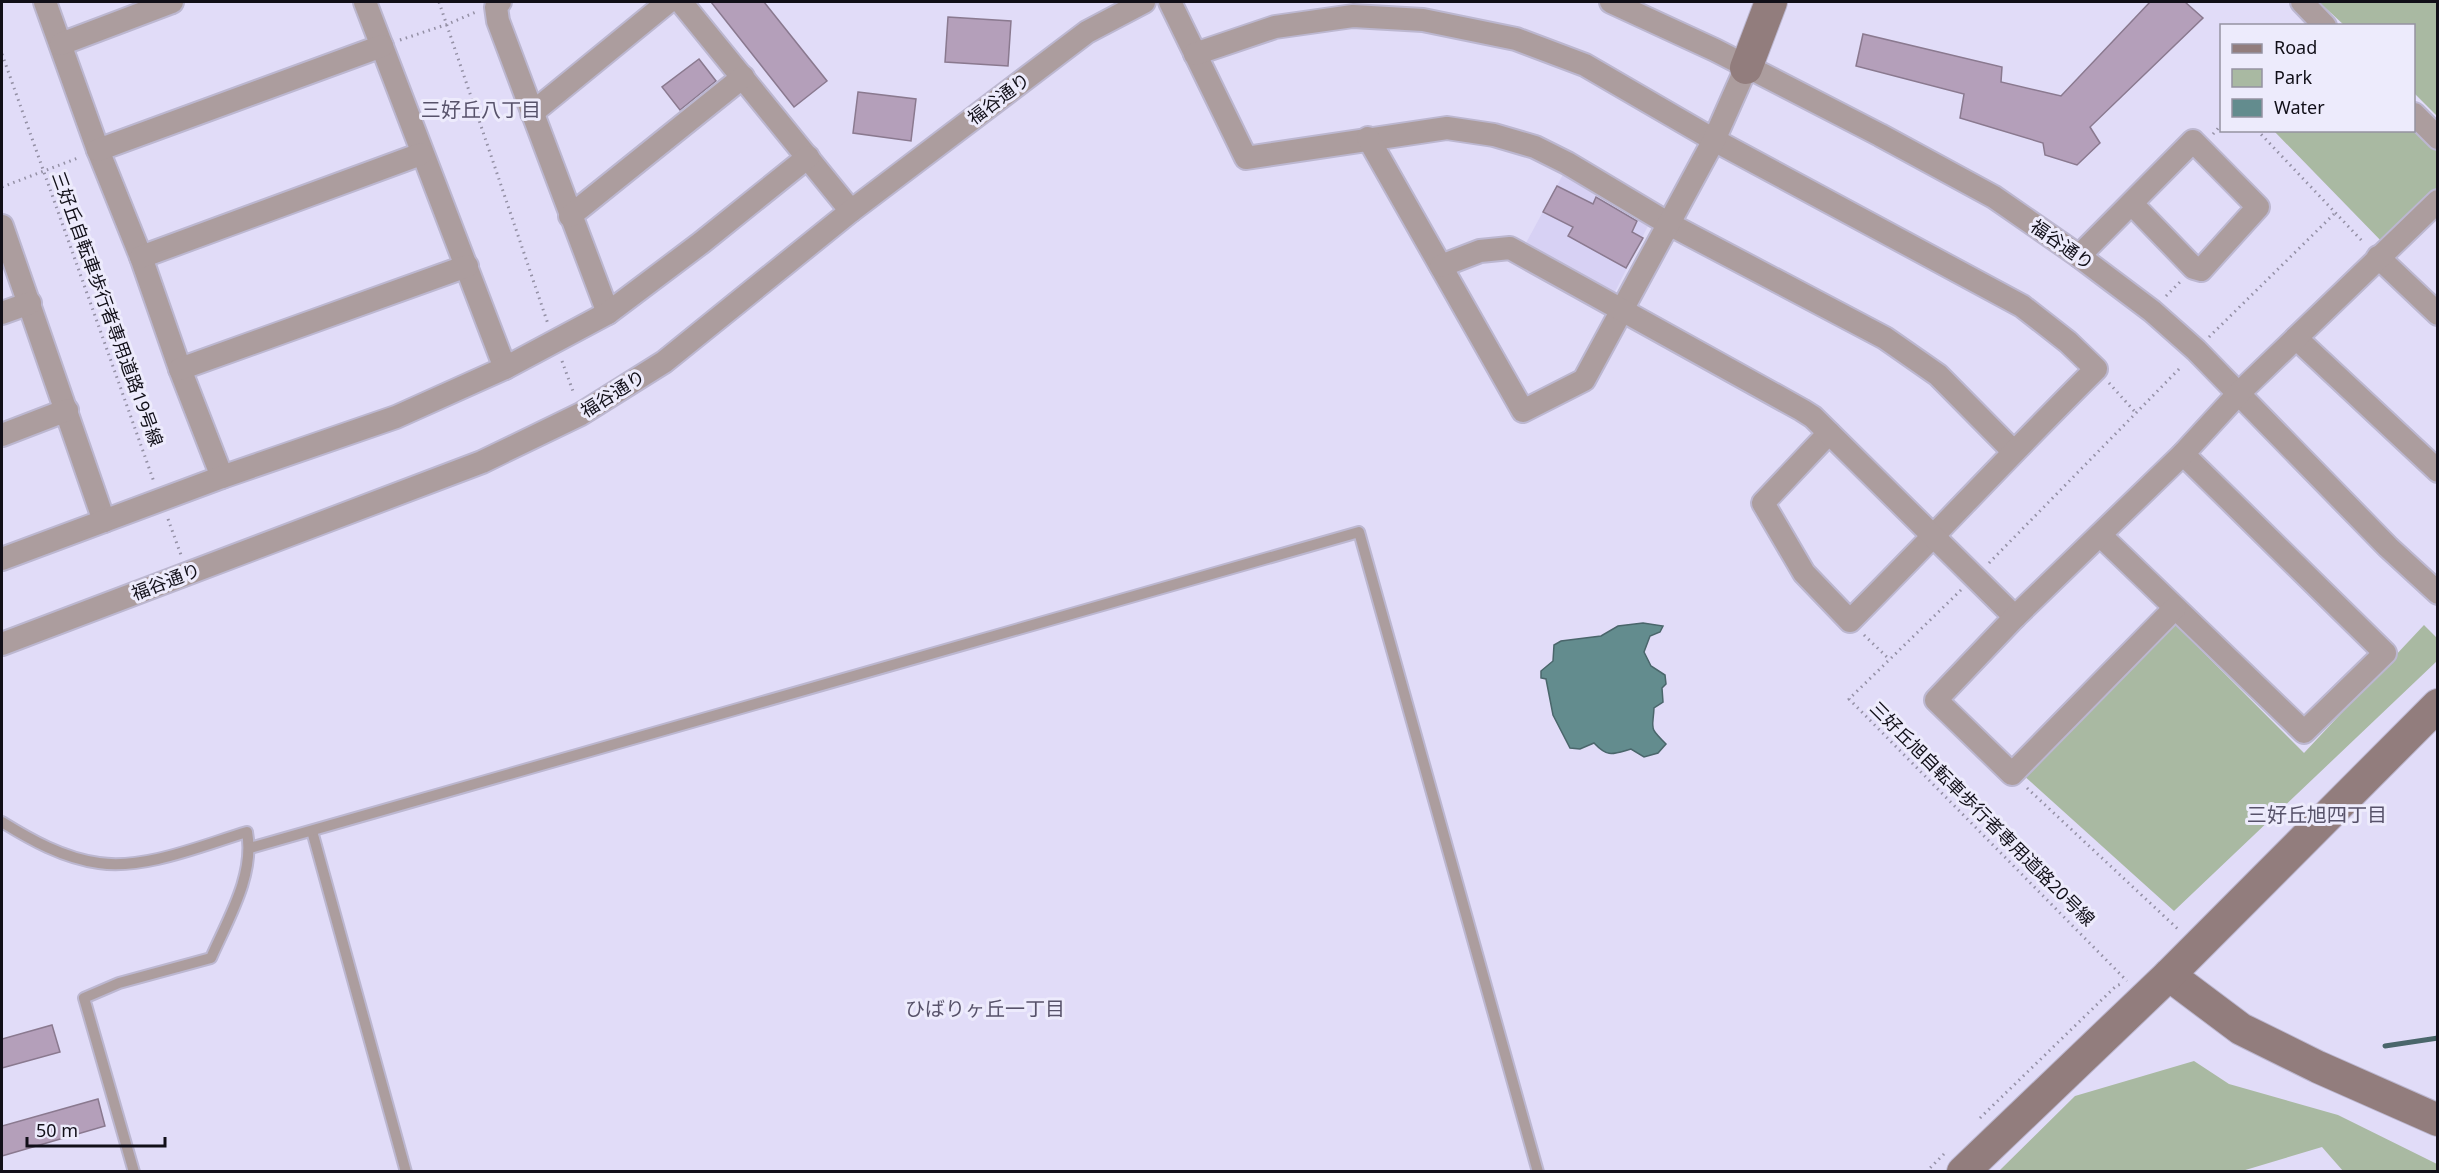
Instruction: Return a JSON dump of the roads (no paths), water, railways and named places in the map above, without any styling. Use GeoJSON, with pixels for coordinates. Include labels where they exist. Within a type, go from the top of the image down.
{"type":"FeatureCollection","features":[{"type":"Feature","properties":{"kind":"street"},"geometry":{"type":"LineString","coordinates":[[45,2],[98,150],[141,257],[180,369],[222,477]]}},
{"type":"Feature","properties":{"kind":"street"},"geometry":{"type":"LineString","coordinates":[[61,44],[172,2]]}},
{"type":"Feature","properties":{"kind":"street"},"geometry":{"type":"LineString","coordinates":[[365,2],[421,154],[467,266],[505,368]]}},
{"type":"Feature","properties":{"kind":"street"},"geometry":{"type":"LineString","coordinates":[[532,113],[668,2]]}},
{"type":"Feature","properties":{"kind":"street"},"geometry":{"type":"LineString","coordinates":[[681,2],[851,211]]}},
{"type":"Feature","properties":{"kind":"street","name":"福谷通り"},"geometry":{"type":"LineString","coordinates":[[2,644],[482,462],[581,414],[664,362],[851,211],[1086,32],[1144,2]]}},
{"type":"Feature","properties":{"kind":"street"},"geometry":{"type":"LineString","coordinates":[[1170,2],[1246,158],[1446,128],[1494,135],[1535,147],[1567,163],[1669,224],[1885,338],[1938,375],[2013,451]]}},
{"type":"Feature","properties":{"kind":"street","name":"福谷通り"},"geometry":{"type":"LineString","coordinates":[[1611,2],[1715,50],[1746,68],[1881,135],[1994,197],[2079,256],[2152,310],[2196,350],[2388,547],[2438,593]]}},
{"type":"Feature","properties":{"kind":"street"},"geometry":{"type":"LineString","coordinates":[[1368,138],[1522,411],[1584,380],[1714,140],[1746,68],[1771,2]]}},
{"type":"Feature","properties":{"kind":"street"},"geometry":{"type":"LineString","coordinates":[[2302,2],[2323,24]]}},
{"type":"Feature","properties":{"kind":"street"},"geometry":{"type":"LineString","coordinates":[[498,4],[498,21],[608,313]]}},
{"type":"Feature","properties":{"kind":"street"},"geometry":{"type":"LineString","coordinates":[[1195,54],[1275,27],[1353,16],[1423,20],[1516,39],[1586,64],[1714,140],[2022,306],[2068,342],[2096,369],[2013,451],[1933,538],[1850,621],[1804,573],[1763,503],[1829,433]]}},
{"type":"Feature","properties":{"kind":"street"},"geometry":{"type":"LineString","coordinates":[[98,150],[382,46]]}},
{"type":"Feature","properties":{"kind":"street"},"geometry":{"type":"LineString","coordinates":[[570,216],[743,77]]}},
{"type":"Feature","properties":{"kind":"street"},"geometry":{"type":"LineString","coordinates":[[2415,115],[2438,138]]}},
{"type":"Feature","properties":{"kind":"street"},"geometry":{"type":"LineString","coordinates":[[2079,256],[2193,141],[2258,207],[2201,270],[2194,268],[2132,204]]}},
{"type":"Feature","properties":{"kind":"street"},"geometry":{"type":"LineString","coordinates":[[141,257],[421,154]]}},
{"type":"Feature","properties":{"kind":"street"},"geometry":{"type":"LineString","coordinates":[[2,559],[222,477],[396,417],[505,368],[608,313],[701,243],[808,157]]}},
{"type":"Feature","properties":{"kind":"street"},"geometry":{"type":"LineString","coordinates":[[2175,608],[2012,774],[1936,700],[2015,617],[2183,454],[2240,393],[2438,201]]}},
{"type":"Feature","properties":{"kind":"street"},"geometry":{"type":"LineString","coordinates":[[2,226],[104,521]]}},
{"type":"Feature","properties":{"kind":"street"},"geometry":{"type":"LineString","coordinates":[[1442,266],[1480,251],[1510,248],[1802,410],[1813,417],[2015,617]]}},
{"type":"Feature","properties":{"kind":"street"},"geometry":{"type":"LineString","coordinates":[[2378,257],[2438,314]]}},
{"type":"Feature","properties":{"kind":"street"},"geometry":{"type":"LineString","coordinates":[[180,369],[467,266]]}},
{"type":"Feature","properties":{"kind":"street"},"geometry":{"type":"LineString","coordinates":[[2,313],[30,303]]}},
{"type":"Feature","properties":{"kind":"street"},"geometry":{"type":"LineString","coordinates":[[2296,338],[2438,471]]}},
{"type":"Feature","properties":{"kind":"street"},"geometry":{"type":"LineString","coordinates":[[2,435],[67,410]]}},
{"type":"Feature","properties":{"kind":"street"},"geometry":{"type":"LineString","coordinates":[[2100,536],[2304,732],[2385,653],[2183,454]]}},
{"type":"Feature","properties":{"kind":"street"},"geometry":{"type":"LineString","coordinates":[[1955,1161],[2169,975],[2438,705]]}},
{"type":"Feature","properties":{"kind":"street"},"geometry":{"type":"LineString","coordinates":[[2169,975],[2241,1029],[2318,1067],[2438,1120]]}},
{"type":"Feature","properties":{"kind":"lane"},"geometry":{"type":"LineString","coordinates":[[250,848],[1359,532],[1539,1172]]}},
{"type":"Feature","properties":{"kind":"lane"},"geometry":{"type":"LineString","coordinates":[[2,822],[31,840],[66,855],[99,863],[132,863],[151,860],[247,832],[250,848],[245,877],[212,958],[119,983],[84,998],[134,1172]]}},
{"type":"Feature","properties":{"kind":"lane"},"geometry":{"type":"LineString","coordinates":[[312,831],[406,1172]]}},
{"type":"Feature","properties":{"kind":"water"},"geometry":{"type":"Polygon","coordinates":[[[1643,623],[1663,626],[1660,632],[1650,636],[1644,652],[1651,666],[1665,675],[1666,684],[1662,688],[1663,702],[1654,708],[1653,728],[1666,744],[1658,753],[1644,757],[1631,749],[1607,753],[1594,743],[1580,749],[1570,748],[1553,715],[1546,679],[1541,678],[1541,671],[1553,661],[1554,645],[1561,641],[1601,636],[1618,626],[1643,623]]]}},
{"type":"Feature","properties":{"kind":"waterway"},"geometry":{"type":"LineString","coordinates":[[2385,1046],[2438,1038]]}},
{"type":"Feature","properties":{"kind":"district","name":"三好丘八丁目"},"geometry":{"type":"Point","coordinates":[481,110]}},
{"type":"Feature","properties":{"kind":"district","name":"三好丘旭四丁目"},"geometry":{"type":"Point","coordinates":[2317,815]}},
{"type":"Feature","properties":{"kind":"district","name":"ひばりヶ丘一丁目"},"geometry":{"type":"Point","coordinates":[985,1009]}}]}
